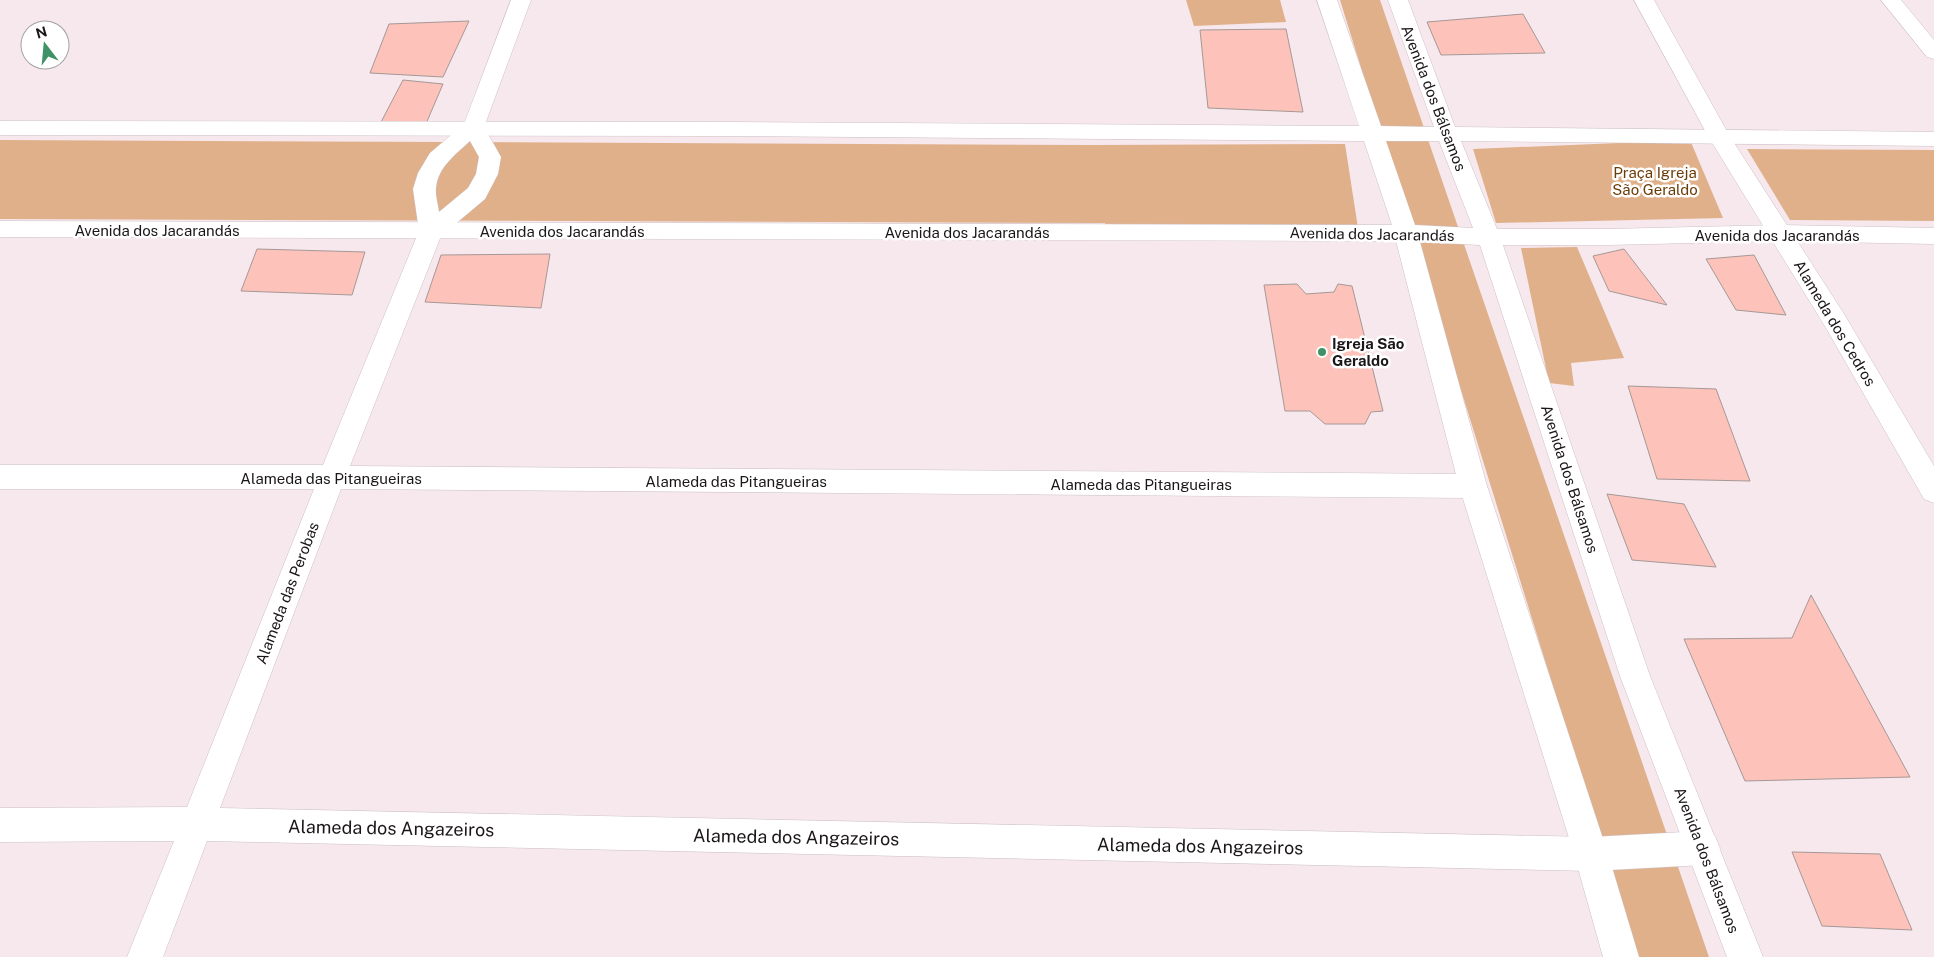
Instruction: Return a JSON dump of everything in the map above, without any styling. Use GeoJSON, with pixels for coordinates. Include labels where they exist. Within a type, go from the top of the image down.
{"type":"FeatureCollection","features":[{"type":"Feature","properties":{"kind":"street"},"geometry":{"type":"LineString","coordinates":[[431,231],[424,189],[430,173],[438,158],[473,127],[521,0]]}},
{"type":"Feature","properties":{"kind":"street"},"geometry":{"type":"LineString","coordinates":[[1326,0],[1406,233],[1473,486],[1591,854],[1621,957]]}},
{"type":"Feature","properties":{"kind":"street","name":"Avenida dos Bálsamos"},"geometry":{"type":"LineString","coordinates":[[1398,0],[1499,268],[1635,676],[1745,957]]}},
{"type":"Feature","properties":{"kind":"street","name":"Alameda dos Cedros"},"geometry":{"type":"LineString","coordinates":[[1644,0],[1719,136],[1835,321],[1934,492]]}},
{"type":"Feature","properties":{"kind":"street"},"geometry":{"type":"LineString","coordinates":[[1892,0],[1934,53]]}},
{"type":"Feature","properties":{"kind":"street"},"geometry":{"type":"LineString","coordinates":[[0,128],[473,127],[1371,132],[1934,139]]}},
{"type":"Feature","properties":{"kind":"street","name":"Alameda das Perobas"},"geometry":{"type":"LineString","coordinates":[[145,957],[332,477],[431,231],[477,192],[487,174],[490,157],[473,127]]}},
{"type":"Feature","properties":{"kind":"street","name":"Avenida dos Jacarandás"},"geometry":{"type":"LineString","coordinates":[[0,229],[1406,233],[1487,237],[1607,237],[1781,233],[1934,236]]}},
{"type":"Feature","properties":{"kind":"street","name":"Alameda das Pitangueiras"},"geometry":{"type":"LineString","coordinates":[[0,477],[332,477],[1473,486]]}},
{"type":"Feature","properties":{"kind":"street","name":"Alameda dos Angazeiros"},"geometry":{"type":"LineString","coordinates":[[0,825],[197,824],[1591,854],[1702,848]]}},
{"type":"Feature","properties":{"kind":"green space"},"geometry":{"type":"Polygon","coordinates":[[[1186,0],[1280,0],[1286,22],[1194,26],[1186,0]]]}},
{"type":"Feature","properties":{"kind":"green space"},"geometry":{"type":"Polygon","coordinates":[[[1340,0],[1380,0],[1709,957],[1637,957],[1340,0]]]}},
{"type":"Feature","properties":{"kind":"green space"},"geometry":{"type":"Polygon","coordinates":[[[0,140],[1094,145],[1345,144],[1358,228],[1106,228],[1105,223],[0,219],[0,140]]]}},
{"type":"Feature","properties":{"kind":"green space","name":"Praça Igreja São Geraldo"},"geometry":{"type":"Polygon","coordinates":[[[1690,140],[1723,218],[1496,223],[1473,149],[1690,140]]]}},
{"type":"Feature","properties":{"kind":"green space"},"geometry":{"type":"Polygon","coordinates":[[[1747,149],[1934,150],[1934,221],[1790,220],[1747,149]]]}},
{"type":"Feature","properties":{"kind":"green space"},"geometry":{"type":"Polygon","coordinates":[[[1577,247],[1624,358],[1571,363],[1574,386],[1549,383],[1521,248],[1577,247]]]}},
{"type":"Feature","properties":{"kind":"building"},"geometry":{"type":"Polygon","coordinates":[[[1523,14],[1545,53],[1441,55],[1427,22],[1523,14]]]}},
{"type":"Feature","properties":{"kind":"building"},"geometry":{"type":"Polygon","coordinates":[[[469,21],[443,77],[370,73],[389,24],[469,21]]]}},
{"type":"Feature","properties":{"kind":"building"},"geometry":{"type":"Polygon","coordinates":[[[1286,29],[1303,112],[1208,108],[1200,30],[1286,29]]]}},
{"type":"Feature","properties":{"kind":"building"},"geometry":{"type":"Polygon","coordinates":[[[403,80],[443,84],[425,126],[380,124],[403,80]]]}},
{"type":"Feature","properties":{"kind":"building"},"geometry":{"type":"Polygon","coordinates":[[[257,249],[365,252],[352,295],[241,291],[257,249]]]}},
{"type":"Feature","properties":{"kind":"building"},"geometry":{"type":"Polygon","coordinates":[[[1624,249],[1667,305],[1609,291],[1593,256],[1624,249]]]}},
{"type":"Feature","properties":{"kind":"building"},"geometry":{"type":"Polygon","coordinates":[[[550,254],[541,308],[425,302],[441,255],[550,254]]]}},
{"type":"Feature","properties":{"kind":"building"},"geometry":{"type":"Polygon","coordinates":[[[1754,255],[1786,315],[1736,310],[1706,259],[1754,255]]]}},
{"type":"Feature","properties":{"kind":"building","name":"Igreja São Geraldo"},"geometry":{"type":"Polygon","coordinates":[[[1297,284],[1306,294],[1334,292],[1338,284],[1352,286],[1383,411],[1371,412],[1365,424],[1325,424],[1310,411],[1285,411],[1264,285],[1297,284]]]}},
{"type":"Feature","properties":{"kind":"building"},"geometry":{"type":"Polygon","coordinates":[[[1628,386],[1716,389],[1750,481],[1657,479],[1628,386]]]}},
{"type":"Feature","properties":{"kind":"building"},"geometry":{"type":"Polygon","coordinates":[[[1607,494],[1684,504],[1716,567],[1632,560],[1607,494]]]}},
{"type":"Feature","properties":{"kind":"building"},"geometry":{"type":"Polygon","coordinates":[[[1811,595],[1910,777],[1745,781],[1684,639],[1792,638],[1811,595]]]}},
{"type":"Feature","properties":{"kind":"building"},"geometry":{"type":"Polygon","coordinates":[[[1792,852],[1880,854],[1912,930],[1822,926],[1792,852]]]}},
{"type":"Feature","properties":{"kind":"place","name":"Igreja São Geraldo"},"geometry":{"type":"Point","coordinates":[1322,352]}}]}
